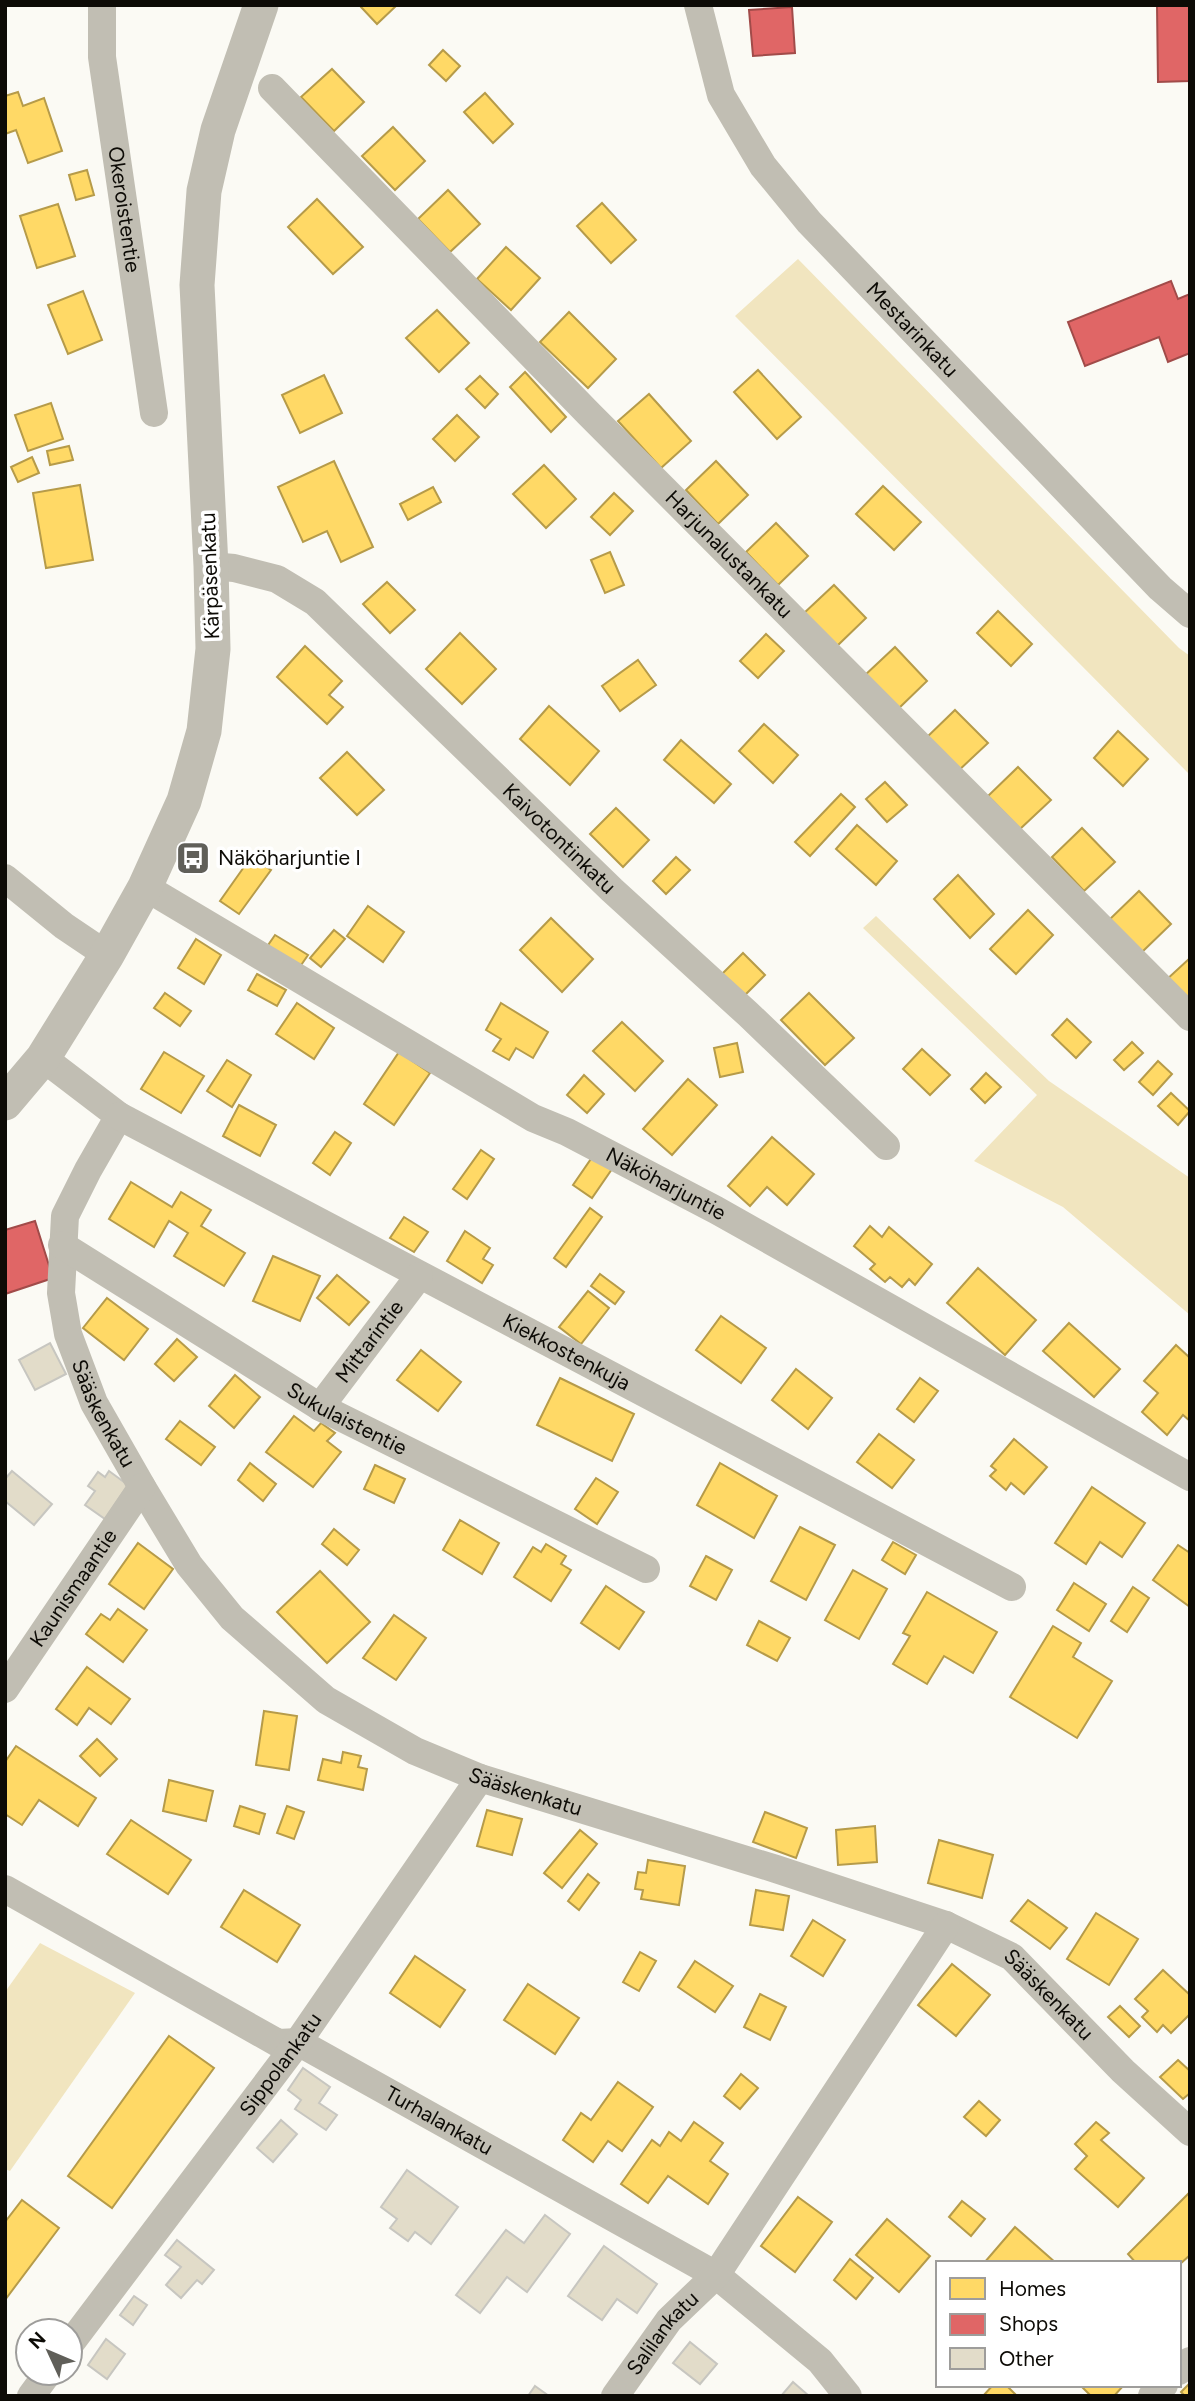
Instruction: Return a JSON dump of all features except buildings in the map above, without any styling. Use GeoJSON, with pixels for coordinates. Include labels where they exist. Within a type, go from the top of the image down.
{"type":"FeatureCollection","features":[{"type":"Feature","properties":{"kind":"street","name":"Okeroistentie"},"geometry":{"type":"LineString","coordinates":[[102,5],[102,57],[154,413]]}},
{"type":"Feature","properties":{"kind":"street","name":"Kärpäsenkatu"},"geometry":{"type":"LineString","coordinates":[[5,1103],[43,1058],[107,955],[145,887],[184,801],[204,731],[213,649],[197,285],[204,191],[218,130],[261,5]]}},
{"type":"Feature","properties":{"kind":"street","name":"Mestarinkatu"},"geometry":{"type":"LineString","coordinates":[[698,5],[721,95],[763,166],[809,222],[1160,588],[1190,614]]}},
{"type":"Feature","properties":{"kind":"street","name":"Harjunalustankatu"},"geometry":{"type":"LineString","coordinates":[[272,88],[657,482],[1190,1017]]}},
{"type":"Feature","properties":{"kind":"street","name":"Kaivotontinkatu"},"geometry":{"type":"LineString","coordinates":[[211,566],[234,568],[276,579],[315,602],[612,891],[748,1014],[887,1146]]}},
{"type":"Feature","properties":{"kind":"street"},"geometry":{"type":"LineString","coordinates":[[5,878],[64,926],[107,955]]}},
{"type":"Feature","properties":{"kind":"street","name":"Näköharjuntie"},"geometry":{"type":"LineString","coordinates":[[145,887],[533,1118],[567,1132],[716,1210],[1190,1477]]}},
{"type":"Feature","properties":{"kind":"street","name":"Kiekkostenkuja"},"geometry":{"type":"LineString","coordinates":[[43,1058],[119,1116],[1012,1587]]}},
{"type":"Feature","properties":{"kind":"street"},"geometry":{"type":"LineString","coordinates":[[62,1245],[65,1216],[119,1116]]}},
{"type":"Feature","properties":{"kind":"street","name":"Sukulaistentie"},"geometry":{"type":"LineString","coordinates":[[62,1245],[320,1407],[646,1569]]}},
{"type":"Feature","properties":{"kind":"street","name":"Sääskenkatu"},"geometry":{"type":"LineString","coordinates":[[62,1245],[61,1293],[68,1334],[94,1403],[142,1488],[189,1565],[232,1618],[326,1700],[415,1751],[480,1778],[776,1869],[946,1925],[1012,1957],[1123,2071],[1190,2132]]}},
{"type":"Feature","properties":{"kind":"street","name":"Mittarintie"},"geometry":{"type":"LineString","coordinates":[[320,1407],[419,1276]]}},
{"type":"Feature","properties":{"kind":"street","name":"Kaunismaantie"},"geometry":{"type":"LineString","coordinates":[[5,1689],[142,1488]]}},
{"type":"Feature","properties":{"kind":"street","name":"Sippolankatu"},"geometry":{"type":"LineString","coordinates":[[84,2325],[298,2042],[480,1778]]}},
{"type":"Feature","properties":{"kind":"street","name":"Turhalankatu"},"geometry":{"type":"LineString","coordinates":[[5,1888],[278,2042],[298,2042],[716,2275],[820,2361],[848,2396]]}},
{"type":"Feature","properties":{"kind":"street","name":"Salilankatu"},"geometry":{"type":"LineString","coordinates":[[615,2396],[669,2320],[716,2275],[946,1925]]}},
{"type":"Feature","properties":{"kind":"shaded area"},"geometry":{"type":"Polygon","coordinates":[[[798,259],[1179,648],[1190,656],[1190,775],[735,316],[798,259]]]}},
{"type":"Feature","properties":{"kind":"shaded area"},"geometry":{"type":"Polygon","coordinates":[[[876,916],[1049,1081],[1190,1178],[1190,1315],[1063,1207],[974,1161],[1037,1095],[863,928],[876,916]]]}},
{"type":"Feature","properties":{"kind":"shaded area"},"geometry":{"type":"Polygon","coordinates":[[[40,1943],[135,1993],[10,2171],[5,2169],[5,1992],[40,1943]]]}},
{"type":"Feature","properties":{"kind":"place","name":"Näköharjuntie I"},"geometry":{"type":"Point","coordinates":[193,858]}}]}
